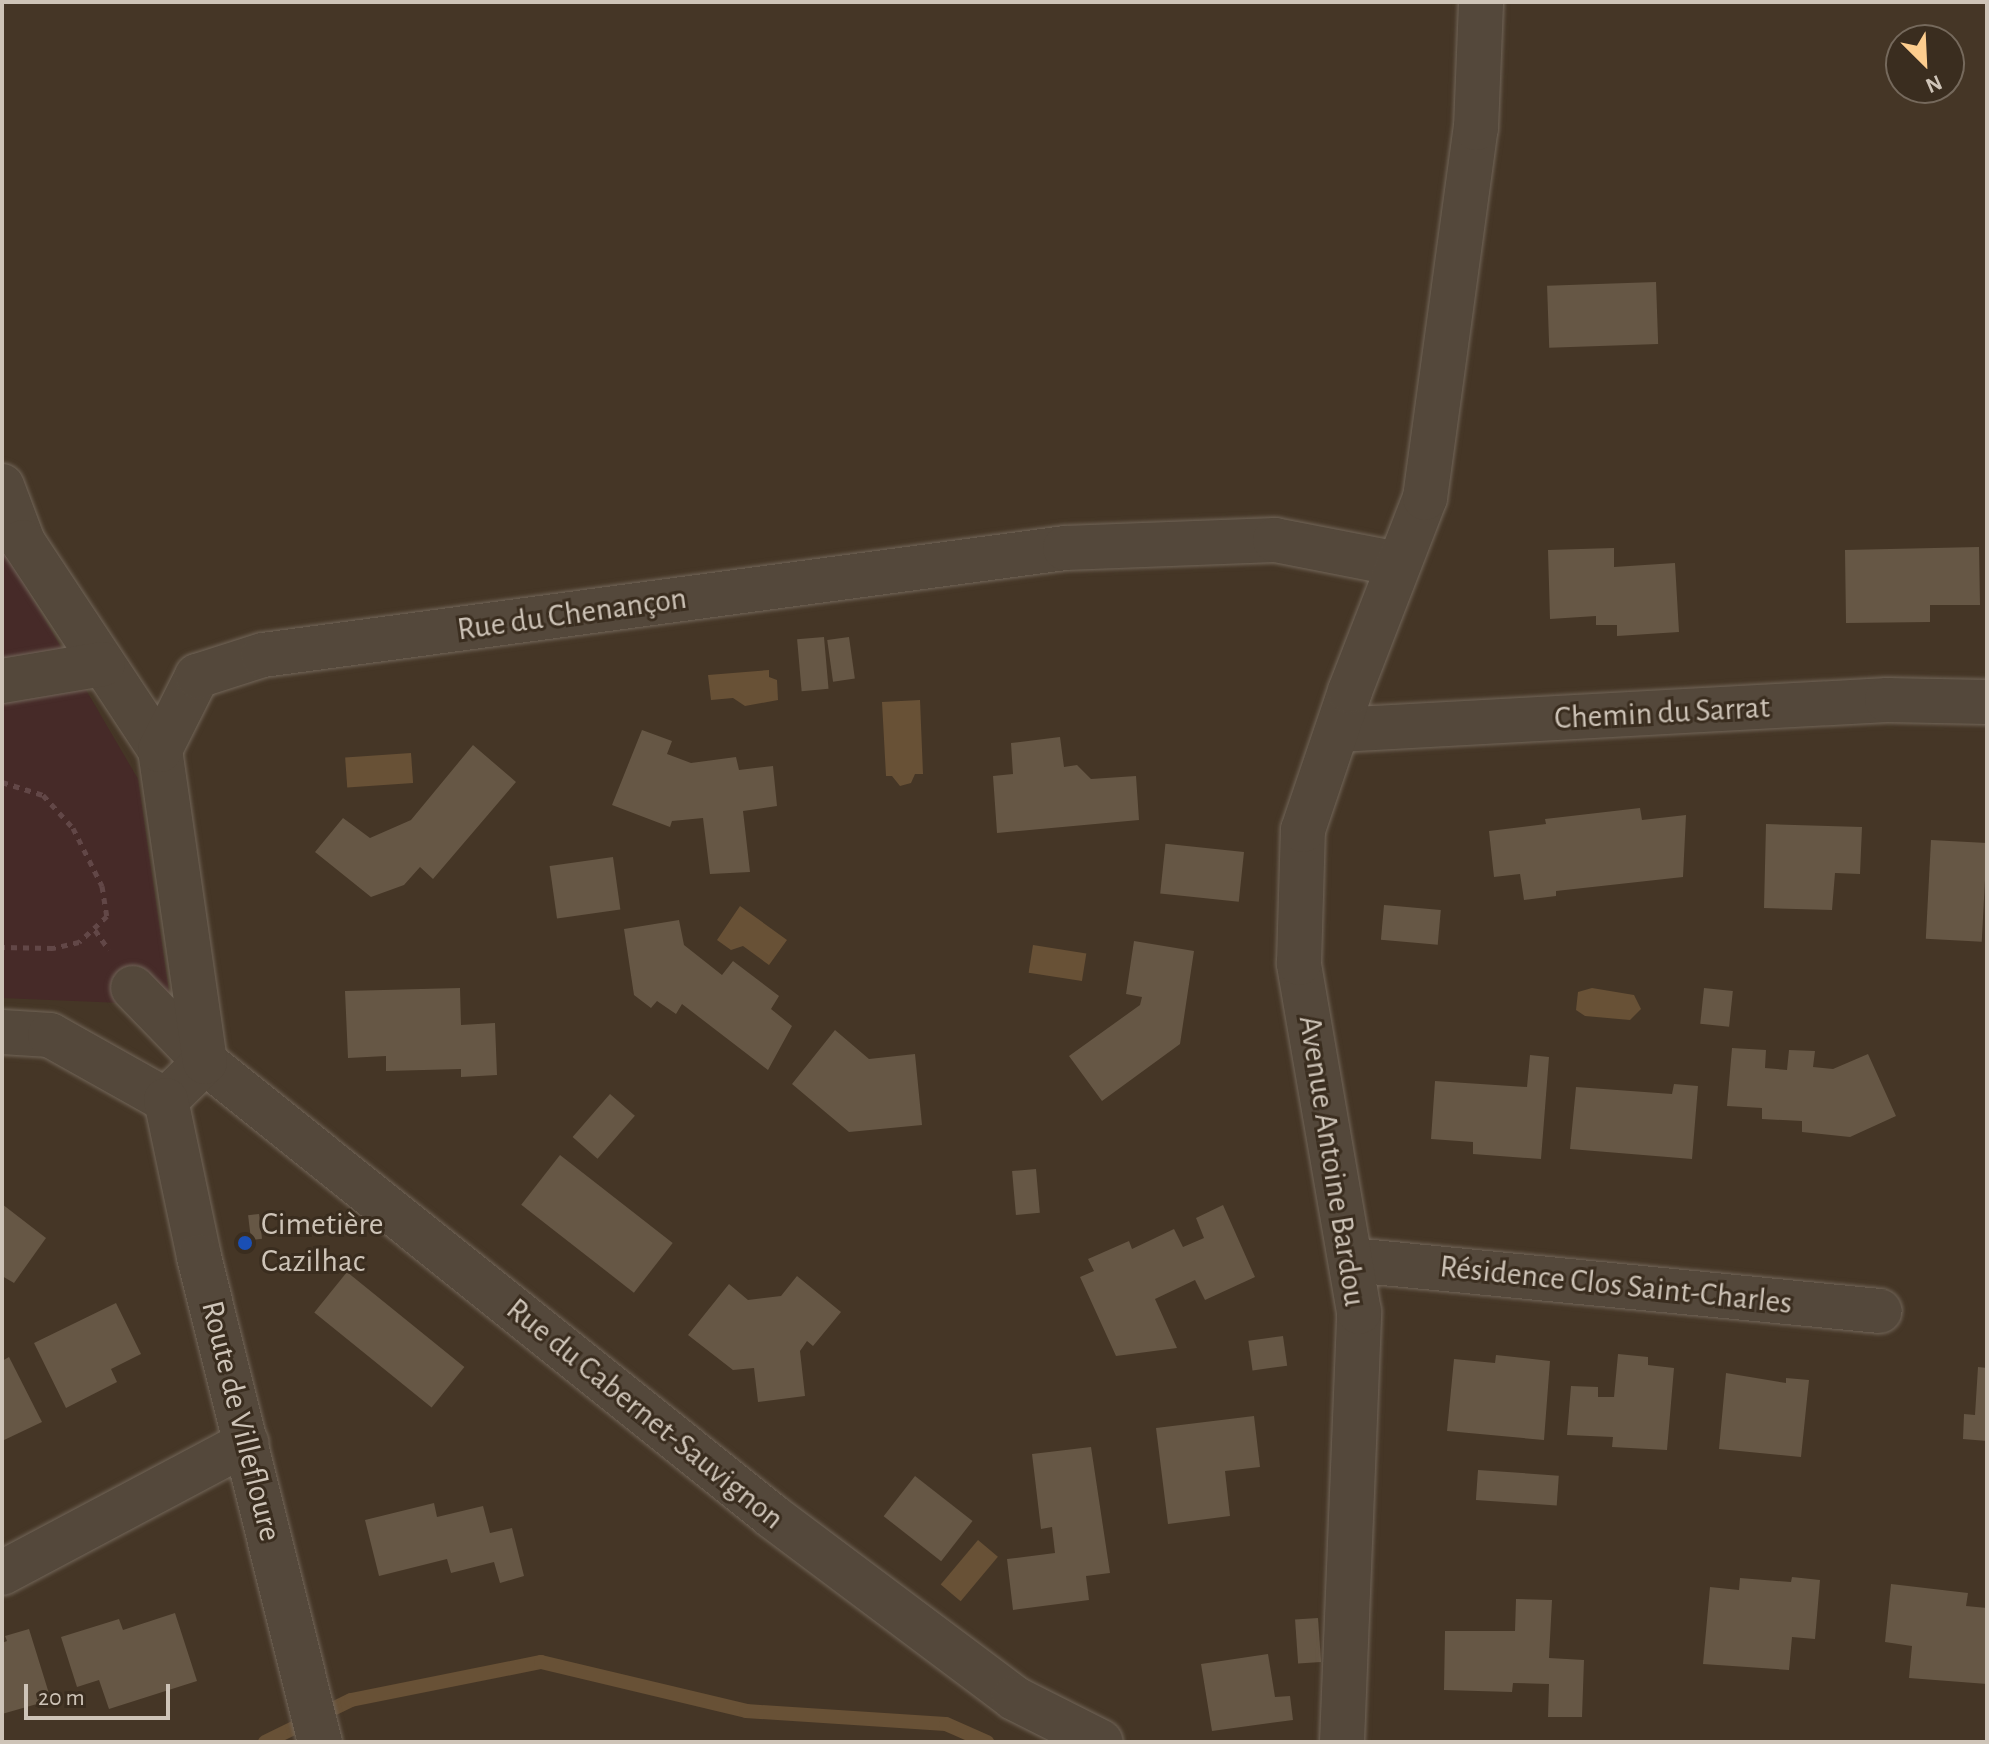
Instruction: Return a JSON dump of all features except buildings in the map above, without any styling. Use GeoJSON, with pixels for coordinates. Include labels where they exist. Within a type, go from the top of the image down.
{"type":"FeatureCollection","features":[{"type":"Feature","properties":{"kind":"street","name":"Avenue Antoine Bardou"},"geometry":{"type":"LineString","coordinates":[[1342,1742],[1359,1312],[1299,963],[1303,830],[1425,498],[1476,128],[1481,2]]}},
{"type":"Feature","properties":{"kind":"street"},"geometry":{"type":"LineString","coordinates":[[2,486],[23,542],[160,750],[205,1062],[166,1100],[50,1035],[2,1032]]}},
{"type":"Feature","properties":{"kind":"street","name":"Rue du Chenançon"},"geometry":{"type":"LineString","coordinates":[[160,750],[197,676],[263,655],[1065,548],[1275,540],[1399,564]]}},
{"type":"Feature","properties":{"kind":"street"},"geometry":{"type":"LineString","coordinates":[[2,681],[103,664]]}},
{"type":"Feature","properties":{"kind":"street","name":"Chemin du Sarrat"},"geometry":{"type":"LineString","coordinates":[[1338,730],[1887,700],[1987,702]]}},
{"type":"Feature","properties":{"kind":"street","name":"Rue du Cabernet-Sauvignon"},"geometry":{"type":"LineString","coordinates":[[133,988],[205,1062],[784,1525],[1014,1698],[1101,1742]]}},
{"type":"Feature","properties":{"kind":"street","name":"Route de Villefloure"},"geometry":{"type":"LineString","coordinates":[[166,1100],[199,1257],[320,1742]]}},
{"type":"Feature","properties":{"kind":"street","name":"Résidence Clos Saint-Charles"},"geometry":{"type":"LineString","coordinates":[[1352,1260],[1880,1311]]}},
{"type":"Feature","properties":{"kind":"street"},"geometry":{"type":"LineString","coordinates":[[2,1573],[247,1443]]}},
{"type":"Feature","properties":{"kind":"path"},"geometry":{"type":"LineString","coordinates":[[2,782],[43,795],[73,828],[102,886],[107,916],[79,942],[53,948],[2,947]]}},
{"type":"Feature","properties":{"kind":"shaded area"},"geometry":{"type":"Polygon","coordinates":[[[2,546],[138,779],[171,1005],[2,998],[2,546]]]}},
{"type":"Feature","properties":{"kind":"shaded area"},"geometry":{"type":"Polygon","coordinates":[[[769,670],[769,677],[777,680],[778,700],[745,706],[733,698],[711,700],[708,675],[769,670]]]}},
{"type":"Feature","properties":{"kind":"shaded area"},"geometry":{"type":"Polygon","coordinates":[[[920,700],[923,774],[915,774],[911,783],[900,786],[892,776],[886,776],[882,702],[920,700]]]}},
{"type":"Feature","properties":{"kind":"shaded area"},"geometry":{"type":"Polygon","coordinates":[[[411,753],[413,783],[347,788],[345,758],[411,753]]]}},
{"type":"Feature","properties":{"kind":"shaded area"},"geometry":{"type":"Polygon","coordinates":[[[740,906],[787,940],[769,965],[743,946],[731,950],[717,940],[740,906]]]}},
{"type":"Feature","properties":{"kind":"shaded area"},"geometry":{"type":"Polygon","coordinates":[[[1033,945],[1086,953],[1082,981],[1029,973],[1033,945]]]}},
{"type":"Feature","properties":{"kind":"shaded area"},"geometry":{"type":"Polygon","coordinates":[[[1592,988],[1634,995],[1641,1009],[1630,1020],[1585,1016],[1576,1010],[1578,992],[1592,988]]]}},
{"type":"Feature","properties":{"kind":"shaded area"},"geometry":{"type":"Polygon","coordinates":[[[978,1540],[998,1557],[961,1601],[941,1584],[978,1540]]]}},
{"type":"Feature","properties":{"kind":"waterway"},"geometry":{"type":"LineString","coordinates":[[265,1742],[351,1700],[541,1662],[746,1711],[946,1724],[987,1742]]}},
{"type":"Feature","properties":{"kind":"place","name":"Cimetière Cazilhac"},"geometry":{"type":"Point","coordinates":[245,1243]}}]}
